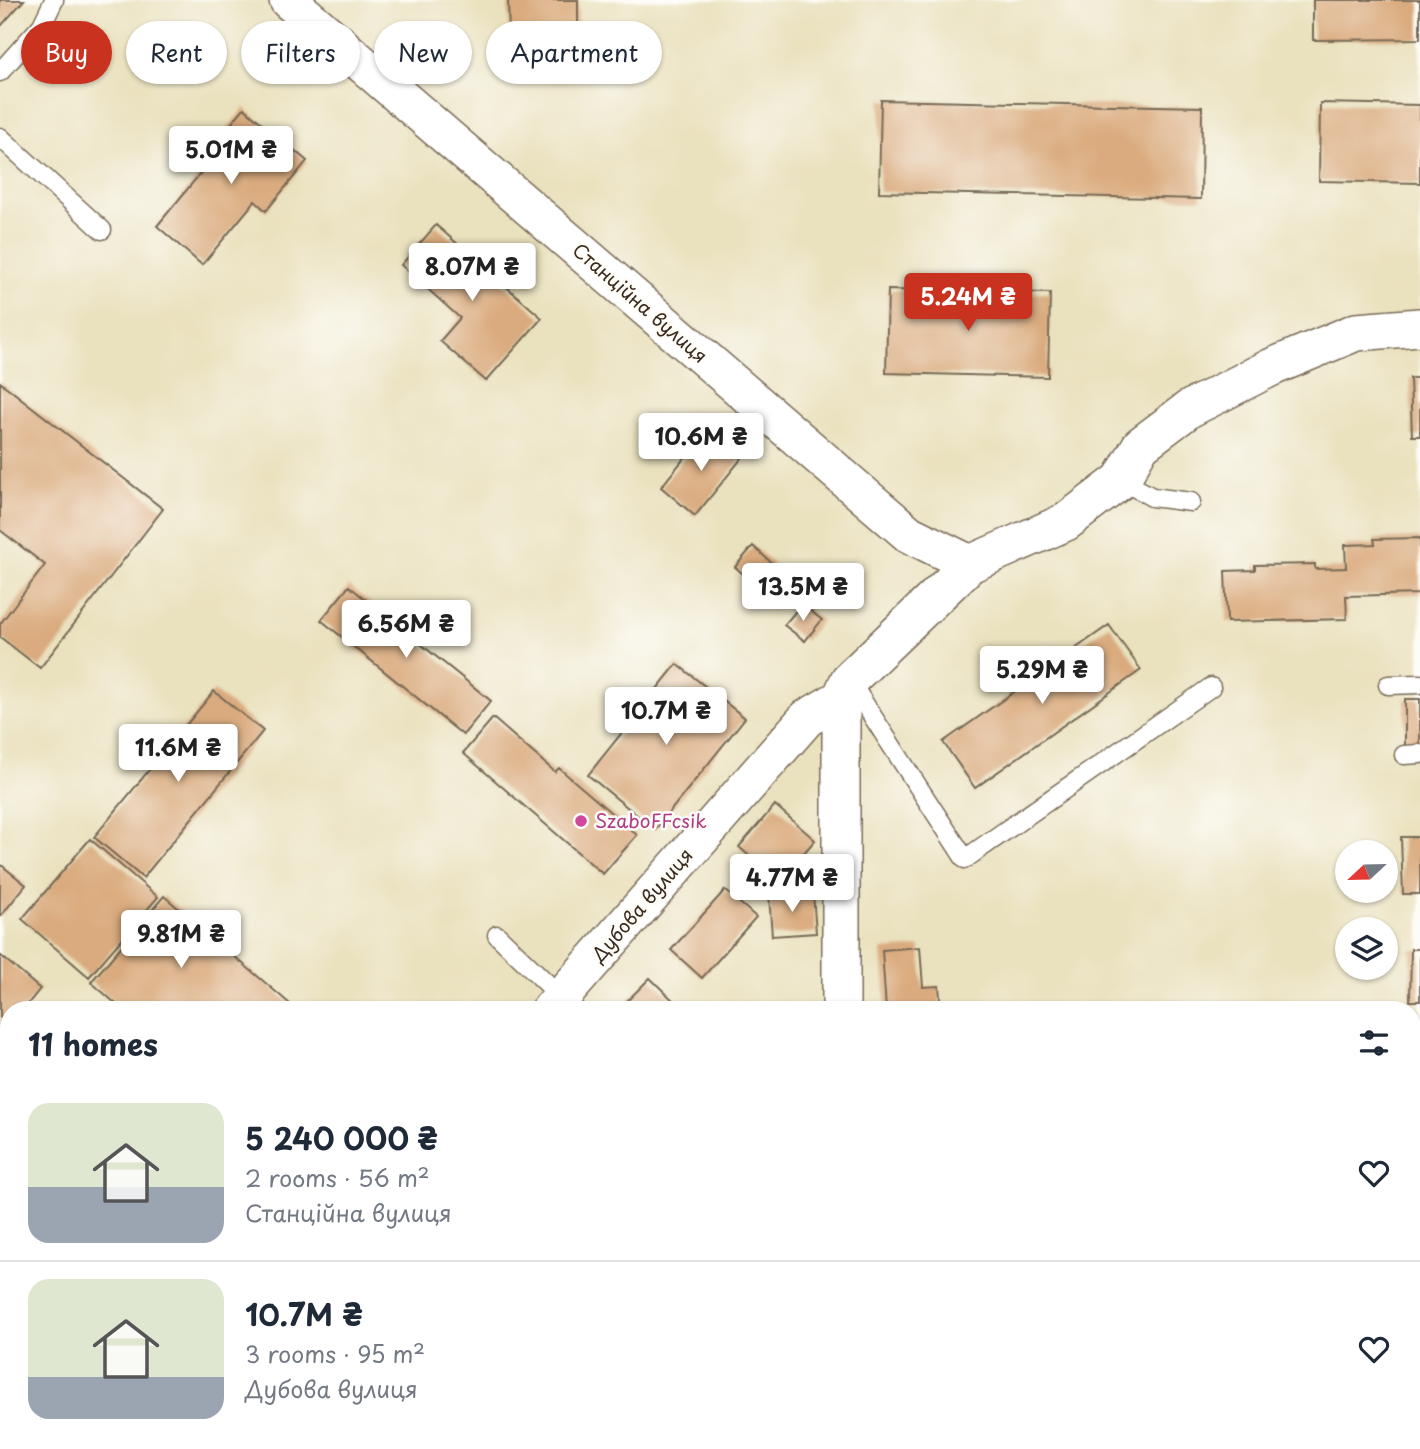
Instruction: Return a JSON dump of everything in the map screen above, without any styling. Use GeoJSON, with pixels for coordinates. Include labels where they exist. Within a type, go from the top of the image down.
{"type":"FeatureCollection","features":[{"type":"Feature","properties":{"kind":"street","name":"Станційна вулиця"},"geometry":{"type":"LineString","coordinates":[[288,0],[909,534],[970,564]]}},
{"type":"Feature","properties":{"kind":"street"},"geometry":{"type":"LineString","coordinates":[[970,564],[1066,522],[1122,480],[1141,445],[1189,409],[1272,367],[1356,332],[1420,327]]}},
{"type":"Feature","properties":{"kind":"street","name":"Дубова вулиця"},"geometry":{"type":"LineString","coordinates":[[558,1001],[807,718],[845,689],[970,564]]}},
{"type":"Feature","properties":{"kind":"street"},"geometry":{"type":"LineString","coordinates":[[841,1001],[845,689]]}},
{"type":"Feature","properties":{"kind":"lane"},"geometry":{"type":"LineString","coordinates":[[0,72],[42,25],[54,0]]}},
{"type":"Feature","properties":{"kind":"lane"},"geometry":{"type":"LineString","coordinates":[[0,137],[102,230]]}},
{"type":"Feature","properties":{"kind":"lane"},"geometry":{"type":"LineString","coordinates":[[1122,480],[1152,497],[1191,502]]}},
{"type":"Feature","properties":{"kind":"lane"},"geometry":{"type":"LineString","coordinates":[[1388,685],[1420,684]]}},
{"type":"Feature","properties":{"kind":"lane"},"geometry":{"type":"LineString","coordinates":[[845,689],[965,859],[1210,687]]}},
{"type":"Feature","properties":{"kind":"lane"},"geometry":{"type":"LineString","coordinates":[[497,935],[552,1001]]}},
{"type":"Feature","properties":{"kind":"building"},"geometry":{"type":"Polygon","coordinates":[[[0,0],[24,0],[0,27],[0,0]]]}},
{"type":"Feature","properties":{"kind":"building"},"geometry":{"type":"Polygon","coordinates":[[[508,0],[578,0],[578,21],[509,21],[508,0]]]}},
{"type":"Feature","properties":{"kind":"building"},"geometry":{"type":"Polygon","coordinates":[[[1313,0],[1420,0],[1420,39],[1313,40],[1313,0]]]}},
{"type":"Feature","properties":{"kind":"building"},"geometry":{"type":"Polygon","coordinates":[[[881,100],[1202,107],[1201,199],[879,192],[881,100]]]}},
{"type":"Feature","properties":{"kind":"building"},"geometry":{"type":"Polygon","coordinates":[[[1320,103],[1420,105],[1420,183],[1319,181],[1320,103]]]}},
{"type":"Feature","properties":{"kind":"building"},"geometry":{"type":"Polygon","coordinates":[[[244,108],[307,161],[266,211],[255,201],[202,265],[157,226],[209,163],[203,158],[244,108]]]}},
{"type":"Feature","properties":{"kind":"building"},"geometry":{"type":"Polygon","coordinates":[[[436,225],[542,318],[486,381],[440,341],[460,318],[401,265],[436,225]]]}},
{"type":"Feature","properties":{"kind":"building"},"geometry":{"type":"Polygon","coordinates":[[[888,290],[1050,293],[1048,377],[886,373],[888,290]]]}},
{"type":"Feature","properties":{"kind":"building"},"geometry":{"type":"Polygon","coordinates":[[[1410,378],[1420,378],[1420,436],[1412,436],[1410,378]]]}},
{"type":"Feature","properties":{"kind":"building"},"geometry":{"type":"Polygon","coordinates":[[[0,382],[163,509],[40,668],[0,637],[0,624],[45,565],[0,530],[0,382]]]}},
{"type":"Feature","properties":{"kind":"building"},"geometry":{"type":"Polygon","coordinates":[[[707,430],[742,458],[695,516],[661,487],[707,430]]]}},
{"type":"Feature","properties":{"kind":"building"},"geometry":{"type":"Polygon","coordinates":[[[1420,538],[1420,594],[1346,596],[1347,619],[1227,622],[1225,571],[1255,570],[1255,565],[1315,564],[1315,569],[1346,568],[1345,545],[1375,544],[1374,539],[1420,538]]]}},
{"type":"Feature","properties":{"kind":"building"},"geometry":{"type":"Polygon","coordinates":[[[753,546],[773,564],[755,584],[735,567],[753,546]]]}},
{"type":"Feature","properties":{"kind":"building"},"geometry":{"type":"Polygon","coordinates":[[[349,586],[491,701],[463,735],[321,620],[349,586]]]}},
{"type":"Feature","properties":{"kind":"building"},"geometry":{"type":"Polygon","coordinates":[[[802,604],[822,620],[805,641],[784,625],[802,604]]]}},
{"type":"Feature","properties":{"kind":"building"},"geometry":{"type":"Polygon","coordinates":[[[1109,625],[1141,670],[975,788],[943,742],[1109,625]]]}},
{"type":"Feature","properties":{"kind":"building"},"geometry":{"type":"Polygon","coordinates":[[[677,664],[745,718],[655,830],[588,775],[677,664]]]}},
{"type":"Feature","properties":{"kind":"building"},"geometry":{"type":"Polygon","coordinates":[[[214,691],[263,731],[143,878],[94,837],[214,691]]]}},
{"type":"Feature","properties":{"kind":"building"},"geometry":{"type":"Polygon","coordinates":[[[1405,699],[1420,699],[1420,746],[1405,746],[1405,699]]]}},
{"type":"Feature","properties":{"kind":"building"},"geometry":{"type":"Polygon","coordinates":[[[493,718],[555,772],[559,768],[637,835],[603,874],[463,753],[493,718]]]}},
{"type":"Feature","properties":{"kind":"building"},"geometry":{"type":"Polygon","coordinates":[[[775,805],[815,840],[779,882],[739,847],[775,805]]]}},
{"type":"Feature","properties":{"kind":"building"},"geometry":{"type":"Polygon","coordinates":[[[1401,837],[1420,837],[1420,894],[1403,894],[1401,837]]]}},
{"type":"Feature","properties":{"kind":"building"},"geometry":{"type":"Polygon","coordinates":[[[90,839],[158,897],[89,977],[22,919],[90,839]]]}},
{"type":"Feature","properties":{"kind":"building"},"geometry":{"type":"Polygon","coordinates":[[[0,864],[26,885],[0,917],[0,864]]]}},
{"type":"Feature","properties":{"kind":"building"},"geometry":{"type":"Polygon","coordinates":[[[725,890],[756,917],[702,978],[671,950],[725,890]]]}},
{"type":"Feature","properties":{"kind":"building"},"geometry":{"type":"Polygon","coordinates":[[[813,893],[816,933],[772,936],[769,895],[813,893]]]}},
{"type":"Feature","properties":{"kind":"building"},"geometry":{"type":"Polygon","coordinates":[[[164,896],[286,1001],[113,1001],[91,982],[164,896]]]}},
{"type":"Feature","properties":{"kind":"building"},"geometry":{"type":"Polygon","coordinates":[[[920,947],[923,987],[939,986],[940,1001],[885,1001],[882,950],[920,947]]]}},
{"type":"Feature","properties":{"kind":"building"},"geometry":{"type":"Polygon","coordinates":[[[1411,949],[1420,949],[1420,1001],[1410,1001],[1411,949]]]}},
{"type":"Feature","properties":{"kind":"building"},"geometry":{"type":"Polygon","coordinates":[[[0,955],[40,989],[30,1001],[0,1001],[0,955]]]}},
{"type":"Feature","properties":{"kind":"building"},"geometry":{"type":"Polygon","coordinates":[[[650,978],[674,1001],[627,1001],[650,978]]]}},
{"type":"Feature","properties":{"kind":"place","name":"SzaboFFcsik"},"geometry":{"type":"Point","coordinates":[581,821]}}]}
